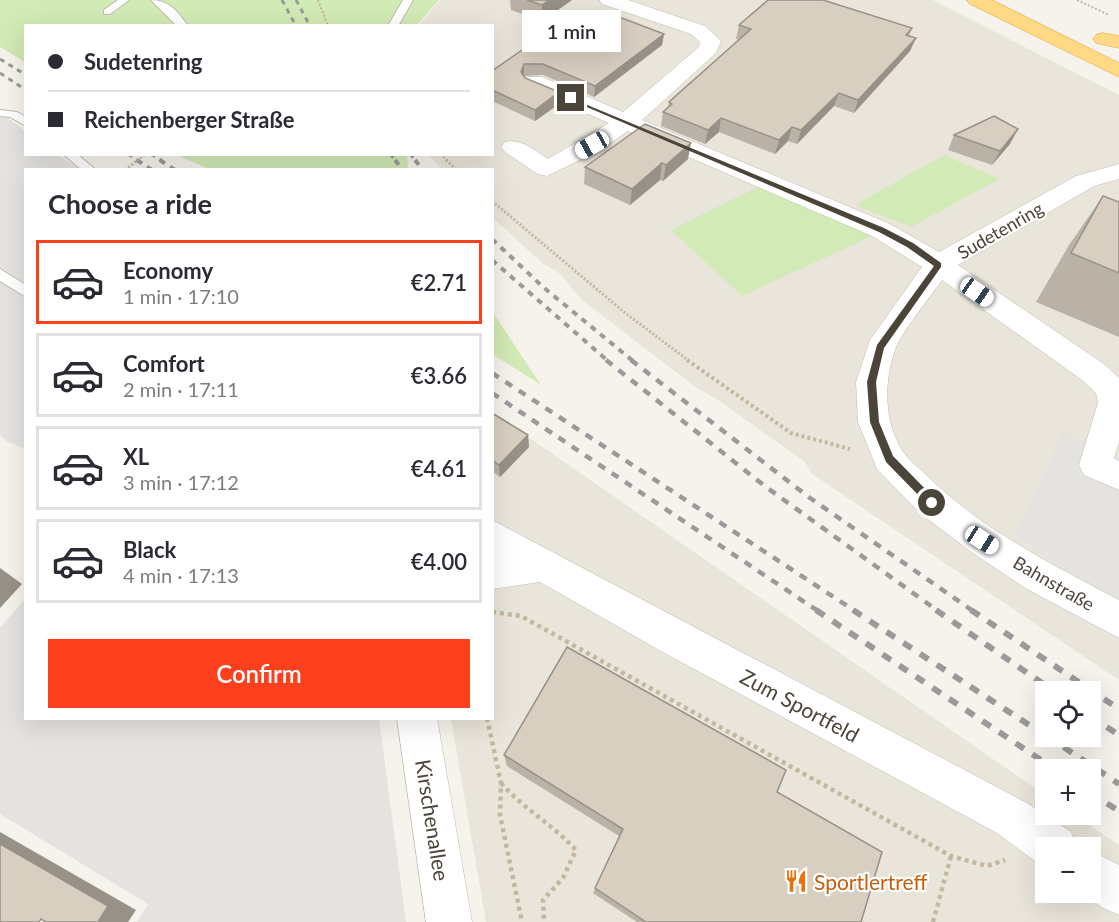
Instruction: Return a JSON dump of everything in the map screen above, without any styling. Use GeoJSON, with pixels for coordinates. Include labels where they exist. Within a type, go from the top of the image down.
{"type":"FeatureCollection","features":[{"type":"Feature","properties":{"kind":"highway"},"geometry":{"type":"LineString","coordinates":[[976,0],[1119,71]]}},
{"type":"Feature","properties":{"kind":"highway"},"geometry":{"type":"LineString","coordinates":[[1080,52],[1104,76],[1119,87]]}},
{"type":"Feature","properties":{"kind":"street"},"geometry":{"type":"LineString","coordinates":[[513,147],[547,169],[592,145],[626,122],[709,49],[711,41],[698,30],[609,0]]}},
{"type":"Feature","properties":{"kind":"street"},"geometry":{"type":"LineString","coordinates":[[534,82],[881,230],[910,245],[1093,372],[1110,388],[1114,403],[1096,465],[1119,476]]}},
{"type":"Feature","properties":{"kind":"street","name":"Sudetenring"},"geometry":{"type":"LineString","coordinates":[[1085,181],[1099,162],[1119,146]]}},
{"type":"Feature","properties":{"kind":"street","name":"Sudetenring"},"geometry":{"type":"LineString","coordinates":[[932,503],[889,459],[874,422],[871,382],[880,348],[939,265],[1085,181],[1119,171]]}},
{"type":"Feature","properties":{"kind":"street","name":"Bahnstraße"},"geometry":{"type":"LineString","coordinates":[[932,503],[991,547],[1119,620]]}},
{"type":"Feature","properties":{"kind":"street","name":"Zum Sportfeld"},"geometry":{"type":"LineString","coordinates":[[494,537],[1012,818],[1040,837]]}},
{"type":"Feature","properties":{"kind":"street"},"geometry":{"type":"LineString","coordinates":[[494,572],[543,565]]}},
{"type":"Feature","properties":{"kind":"street","name":"Kirschenallee"},"geometry":{"type":"LineString","coordinates":[[417,720],[449,922]]}},
{"type":"Feature","properties":{"kind":"street"},"geometry":{"type":"LineString","coordinates":[[1101,880],[1119,892]]}},
{"type":"Feature","properties":{"kind":"lane"},"geometry":{"type":"LineString","coordinates":[[106,12],[124,0]]}},
{"type":"Feature","properties":{"kind":"lane"},"geometry":{"type":"LineString","coordinates":[[156,0],[173,13],[181,24]]}},
{"type":"Feature","properties":{"kind":"lane"},"geometry":{"type":"LineString","coordinates":[[394,24],[408,0]]}},
{"type":"Feature","properties":{"kind":"lane"},"geometry":{"type":"LineString","coordinates":[[0,113],[13,114],[24,122]]}},
{"type":"Feature","properties":{"kind":"lane"},"geometry":{"type":"LineString","coordinates":[[72,156],[87,168]]}},
{"type":"Feature","properties":{"kind":"lane"},"geometry":{"type":"LineString","coordinates":[[0,274],[24,291]]}},
{"type":"Feature","properties":{"kind":"path"},"geometry":{"type":"LineString","coordinates":[[318,0],[327,24]]}},
{"type":"Feature","properties":{"kind":"path"},"geometry":{"type":"LineString","coordinates":[[1077,0],[1119,19]]}},
{"type":"Feature","properties":{"kind":"path"},"geometry":{"type":"LineString","coordinates":[[128,168],[143,156]]}},
{"type":"Feature","properties":{"kind":"path"},"geometry":{"type":"LineString","coordinates":[[443,156],[455,168]]}},
{"type":"Feature","properties":{"kind":"path"},"geometry":{"type":"LineString","coordinates":[[494,203],[624,312],[726,389],[791,433],[889,459]]}},
{"type":"Feature","properties":{"kind":"path"},"geometry":{"type":"LineString","coordinates":[[494,612],[521,616],[951,856],[987,866],[1035,851]]}},
{"type":"Feature","properties":{"kind":"path"},"geometry":{"type":"LineString","coordinates":[[487,720],[501,783],[500,815],[522,922]]}},
{"type":"Feature","properties":{"kind":"path"},"geometry":{"type":"LineString","coordinates":[[501,783],[516,800],[558,829],[576,850],[563,878],[543,900],[544,922]]}},
{"type":"Feature","properties":{"kind":"path"},"geometry":{"type":"LineString","coordinates":[[933,922],[951,856]]}},
{"type":"Feature","properties":{"kind":"shaded area"},"geometry":{"type":"Polygon","coordinates":[[[440,0],[933,0],[1119,95],[1119,680],[812,474],[805,462],[715,398],[698,389],[582,300],[559,273],[542,263],[494,219],[494,168],[442,168],[429,156],[494,156],[494,24],[420,24],[440,0]]]}},
{"type":"Feature","properties":{"kind":"shaded area"},"geometry":{"type":"Polygon","coordinates":[[[0,112],[24,130],[24,156],[60,156],[78,168],[24,168],[24,449],[6,441],[0,435],[0,112]]]}},
{"type":"Feature","properties":{"kind":"shaded area"},"geometry":{"type":"Polygon","coordinates":[[[494,413],[1035,788],[1035,825],[1089,825],[1119,845],[1119,922],[486,922],[451,720],[494,720],[494,413]]]}},
{"type":"Feature","properties":{"kind":"shaded area"},"geometry":{"type":"Polygon","coordinates":[[[1063,432],[1119,458],[1119,606],[1079,584],[1016,534],[1063,432]]]}},
{"type":"Feature","properties":{"kind":"shaded area"},"geometry":{"type":"Polygon","coordinates":[[[24,600],[24,720],[379,720],[406,922],[137,922],[148,904],[0,814],[0,628],[24,600]]]}},
{"type":"Feature","properties":{"kind":"green space"},"geometry":{"type":"Polygon","coordinates":[[[0,0],[439,0],[418,24],[24,24],[24,61],[0,47],[0,0]]]}},
{"type":"Feature","properties":{"kind":"green space"},"geometry":{"type":"Polygon","coordinates":[[[944,155],[999,179],[911,227],[855,205],[944,155]]]}},
{"type":"Feature","properties":{"kind":"green space"},"geometry":{"type":"Polygon","coordinates":[[[179,156],[407,156],[408,168],[207,168],[179,156]]]}},
{"type":"Feature","properties":{"kind":"green space"},"geometry":{"type":"Polygon","coordinates":[[[762,185],[876,234],[742,296],[671,230],[762,185]]]}},
{"type":"Feature","properties":{"kind":"green space"},"geometry":{"type":"Polygon","coordinates":[[[494,314],[541,385],[494,355],[494,314]]]}},
{"type":"Feature","properties":{"kind":"building"},"geometry":{"type":"Polygon","coordinates":[[[527,0],[550,0],[542,5],[527,0]]]}},
{"type":"Feature","properties":{"kind":"building"},"geometry":{"type":"Polygon","coordinates":[[[768,0],[823,0],[912,28],[906,35],[916,38],[858,100],[839,93],[801,130],[792,127],[779,140],[721,118],[708,130],[663,112],[672,104],[669,102],[751,29],[739,25],[768,0]]]}},
{"type":"Feature","properties":{"kind":"building"},"geometry":{"type":"Polygon","coordinates":[[[575,13],[612,25],[622,18],[664,34],[595,86],[543,64],[524,64],[521,72],[525,78],[559,92],[535,110],[494,91],[494,70],[575,13]]]}},
{"type":"Feature","properties":{"kind":"building"},"geometry":{"type":"Polygon","coordinates":[[[994,116],[1018,129],[1000,151],[954,135],[994,116]]]}},
{"type":"Feature","properties":{"kind":"building"},"geometry":{"type":"Polygon","coordinates":[[[645,124],[691,143],[666,165],[662,163],[632,189],[585,167],[645,124]]]}},
{"type":"Feature","properties":{"kind":"building"},"geometry":{"type":"Polygon","coordinates":[[[1103,196],[1119,202],[1119,273],[1071,253],[1103,196]]]}},
{"type":"Feature","properties":{"kind":"building"},"geometry":{"type":"Polygon","coordinates":[[[494,414],[528,435],[499,465],[494,461],[494,414]]]}},
{"type":"Feature","properties":{"kind":"building"},"geometry":{"type":"Polygon","coordinates":[[[567,647],[786,770],[777,792],[882,852],[861,922],[646,922],[595,888],[623,829],[504,755],[567,647]]]}},
{"type":"Feature","properties":{"kind":"building"},"geometry":{"type":"Polygon","coordinates":[[[0,844],[108,906],[98,922],[46,922],[41,919],[39,922],[0,922],[0,844]]]}},
{"type":"Feature","properties":{"kind":"railway"},"geometry":{"type":"LineString","coordinates":[[282,0],[295,24]]}},
{"type":"Feature","properties":{"kind":"railway"},"geometry":{"type":"LineString","coordinates":[[296,0],[309,24]]}},
{"type":"Feature","properties":{"kind":"railway"},"geometry":{"type":"LineString","coordinates":[[0,59],[24,74]]}},
{"type":"Feature","properties":{"kind":"railway"},"geometry":{"type":"LineString","coordinates":[[0,73],[24,89]]}},
{"type":"Feature","properties":{"kind":"railway"},"geometry":{"type":"LineString","coordinates":[[131,156],[139,161]]}},
{"type":"Feature","properties":{"kind":"railway"},"geometry":{"type":"LineString","coordinates":[[154,156],[162,161]]}},
{"type":"Feature","properties":{"kind":"railway"},"geometry":{"type":"LineString","coordinates":[[392,156],[396,161]]}},
{"type":"Feature","properties":{"kind":"railway"},"geometry":{"type":"LineString","coordinates":[[412,156],[416,161]]}},
{"type":"Feature","properties":{"kind":"railway"},"geometry":{"type":"LineString","coordinates":[[137,160],[149,168]]}},
{"type":"Feature","properties":{"kind":"railway"},"geometry":{"type":"LineString","coordinates":[[160,160],[172,168]]}},
{"type":"Feature","properties":{"kind":"railway"},"geometry":{"type":"LineString","coordinates":[[395,160],[401,168]]}},
{"type":"Feature","properties":{"kind":"railway"},"geometry":{"type":"LineString","coordinates":[[415,160],[421,168]]}},
{"type":"Feature","properties":{"kind":"railway"},"geometry":{"type":"LineString","coordinates":[[494,241],[543,287],[633,361]]}},
{"type":"Feature","properties":{"kind":"railway"},"geometry":{"type":"LineString","coordinates":[[494,262],[608,361]]}},
{"type":"Feature","properties":{"kind":"railway"},"geometry":{"type":"LineString","coordinates":[[606,360],[766,487],[938,611]]}},
{"type":"Feature","properties":{"kind":"railway"},"geometry":{"type":"LineString","coordinates":[[631,360],[810,498],[973,611]]}},
{"type":"Feature","properties":{"kind":"railway"},"geometry":{"type":"LineString","coordinates":[[494,374],[855,611]]}},
{"type":"Feature","properties":{"kind":"railway"},"geometry":{"type":"LineString","coordinates":[[494,394],[818,611]]}},
{"type":"Feature","properties":{"kind":"railway"},"geometry":{"type":"LineString","coordinates":[[816,610],[1040,759]]}},
{"type":"Feature","properties":{"kind":"railway"},"geometry":{"type":"LineString","coordinates":[[853,610],[1035,729]]}},
{"type":"Feature","properties":{"kind":"railway"},"geometry":{"type":"LineString","coordinates":[[936,610],[1039,681]]}},
{"type":"Feature","properties":{"kind":"railway"},"geometry":{"type":"LineString","coordinates":[[971,610],[1119,709]]}},
{"type":"Feature","properties":{"kind":"railway"},"geometry":{"type":"LineString","coordinates":[[1101,723],[1119,735]]}},
{"type":"Feature","properties":{"kind":"railway"},"geometry":{"type":"LineString","coordinates":[[1064,747],[1119,784]]}},
{"type":"Feature","properties":{"kind":"railway"},"geometry":{"type":"LineString","coordinates":[[1101,800],[1119,811]]}},
{"type":"Feature","properties":{"kind":"place","name":"Sportlertreff"},"geometry":{"type":"Point","coordinates":[796,881]}},
{"type":"Feature","properties":{"kind":"route"},"geometry":{"type":"LineString","coordinates":[[571,98],[881,230],[910,245],[939,265],[880,348],[871,382],[874,422],[889,459],[932,503]]}}]}
